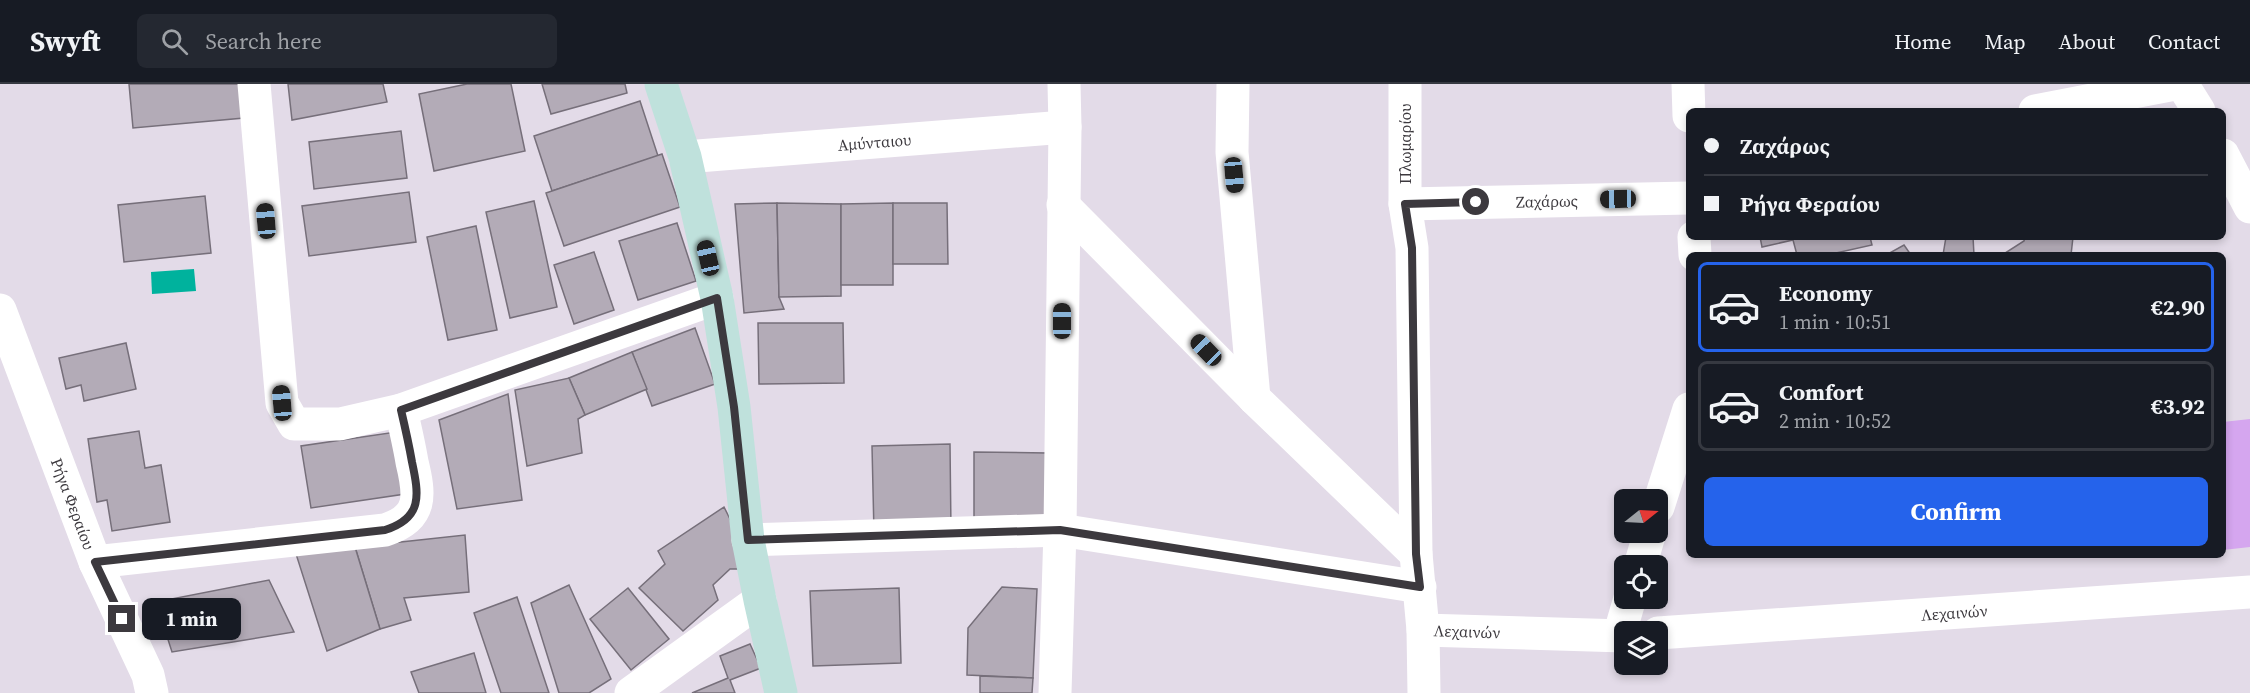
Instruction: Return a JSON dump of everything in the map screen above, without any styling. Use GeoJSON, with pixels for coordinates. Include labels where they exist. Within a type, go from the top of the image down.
{"type":"FeatureCollection","features":[{"type":"Feature","properties":{"kind":"street"},"geometry":{"type":"LineString","coordinates":[[254,84],[282,403],[294,424],[340,424],[401,410],[717,298]]}},
{"type":"Feature","properties":{"kind":"street"},"geometry":{"type":"LineString","coordinates":[[661,84],[685,157],[717,298],[734,407],[748,540],[781,693]]}},
{"type":"Feature","properties":{"kind":"street"},"geometry":{"type":"LineString","coordinates":[[1055,693],[1060,530],[1064,84]]}},
{"type":"Feature","properties":{"kind":"street"},"geometry":{"type":"LineString","coordinates":[[1233,84],[1232,152],[1254,398]]}},
{"type":"Feature","properties":{"kind":"street","name":"Πλωμαρίου"},"geometry":{"type":"LineString","coordinates":[[1405,84],[1405,204],[1412,248],[1416,554],[1423,630],[1424,693]]}},
{"type":"Feature","properties":{"kind":"street"},"geometry":{"type":"LineString","coordinates":[[1688,84],[1689,108]]}},
{"type":"Feature","properties":{"kind":"street"},"geometry":{"type":"LineString","coordinates":[[2051,108],[2175,84]]}},
{"type":"Feature","properties":{"kind":"street"},"geometry":{"type":"LineString","coordinates":[[2182,84],[2197,108]]}},
{"type":"Feature","properties":{"kind":"street","name":"Αμύνταιου"},"geometry":{"type":"LineString","coordinates":[[685,157],[1065,127]]}},
{"type":"Feature","properties":{"kind":"street"},"geometry":{"type":"LineString","coordinates":[[2226,161],[2250,207]]}},
{"type":"Feature","properties":{"kind":"street","name":"Ζαχάρως"},"geometry":{"type":"LineString","coordinates":[[1405,204],[1686,198]]}},
{"type":"Feature","properties":{"kind":"street"},"geometry":{"type":"LineString","coordinates":[[1063,205],[1254,398],[1416,554]]}},
{"type":"Feature","properties":{"kind":"street","name":"Ρήγα Φεραίου"},"geometry":{"type":"LineString","coordinates":[[0,310],[95,562],[148,675],[152,693]]}},
{"type":"Feature","properties":{"kind":"street"},"geometry":{"type":"LineString","coordinates":[[95,562],[385,530],[400,525],[411,515],[418,494],[401,410]]}},
{"type":"Feature","properties":{"kind":"street"},"geometry":{"type":"LineString","coordinates":[[1664,489],[1686,418]]}},
{"type":"Feature","properties":{"kind":"street"},"geometry":{"type":"LineString","coordinates":[[748,540],[1060,530],[1420,587]]}},
{"type":"Feature","properties":{"kind":"street","name":"Λεχαινών"},"geometry":{"type":"LineString","coordinates":[[1668,632],[2250,592]]}},
{"type":"Feature","properties":{"kind":"street"},"geometry":{"type":"LineString","coordinates":[[631,693],[760,600]]}},
{"type":"Feature","properties":{"kind":"street","name":"Λεχαινών"},"geometry":{"type":"LineString","coordinates":[[1423,630],[1614,636]]}},
{"type":"Feature","properties":{"kind":"shaded area"},"geometry":{"type":"Polygon","coordinates":[[[194,269],[196,291],[152,294],[151,272],[194,269]]]}},
{"type":"Feature","properties":{"kind":"shaded area"},"geometry":{"type":"Polygon","coordinates":[[[2250,419],[2250,547],[2226,550],[2226,422],[2250,419]]]}},
{"type":"Feature","properties":{"kind":"building"},"geometry":{"type":"Polygon","coordinates":[[[129,84],[240,84],[244,118],[133,128],[129,84]]]}},
{"type":"Feature","properties":{"kind":"building"},"geometry":{"type":"Polygon","coordinates":[[[288,84],[383,84],[387,102],[292,120],[288,84]]]}},
{"type":"Feature","properties":{"kind":"building"},"geometry":{"type":"Polygon","coordinates":[[[467,84],[511,84],[525,151],[434,171],[419,94],[467,84]]]}},
{"type":"Feature","properties":{"kind":"building"},"geometry":{"type":"Polygon","coordinates":[[[542,84],[625,84],[627,93],[551,114],[542,84]]]}},
{"type":"Feature","properties":{"kind":"building"},"geometry":{"type":"Polygon","coordinates":[[[640,101],[658,156],[552,191],[534,136],[640,101]]]}},
{"type":"Feature","properties":{"kind":"building"},"geometry":{"type":"Polygon","coordinates":[[[401,131],[407,178],[314,189],[309,142],[401,131]]]}},
{"type":"Feature","properties":{"kind":"building"},"geometry":{"type":"Polygon","coordinates":[[[662,154],[680,207],[564,246],[546,193],[662,154]]]}},
{"type":"Feature","properties":{"kind":"building"},"geometry":{"type":"Polygon","coordinates":[[[409,192],[416,242],[309,256],[302,206],[409,192]]]}},
{"type":"Feature","properties":{"kind":"building"},"geometry":{"type":"Polygon","coordinates":[[[205,196],[211,253],[124,262],[118,205],[205,196]]]}},
{"type":"Feature","properties":{"kind":"building"},"geometry":{"type":"Polygon","coordinates":[[[534,201],[557,307],[510,318],[486,212],[534,201]]]}},
{"type":"Feature","properties":{"kind":"building"},"geometry":{"type":"Polygon","coordinates":[[[777,203],[779,297],[784,309],[744,313],[735,204],[777,203]]]}},
{"type":"Feature","properties":{"kind":"building"},"geometry":{"type":"Polygon","coordinates":[[[777,203],[841,204],[841,296],[779,297],[777,203]]]}},
{"type":"Feature","properties":{"kind":"building"},"geometry":{"type":"Polygon","coordinates":[[[893,203],[893,285],[841,285],[841,204],[893,203]]]}},
{"type":"Feature","properties":{"kind":"building"},"geometry":{"type":"Polygon","coordinates":[[[893,203],[947,203],[948,264],[893,264],[893,203]]]}},
{"type":"Feature","properties":{"kind":"building"},"geometry":{"type":"Polygon","coordinates":[[[677,223],[696,281],[638,300],[619,241],[677,223]]]}},
{"type":"Feature","properties":{"kind":"building"},"geometry":{"type":"Polygon","coordinates":[[[476,226],[497,330],[448,340],[427,237],[476,226]]]}},
{"type":"Feature","properties":{"kind":"building"},"geometry":{"type":"Polygon","coordinates":[[[1761,240],[1793,240],[1762,247],[1761,240]]]}},
{"type":"Feature","properties":{"kind":"building"},"geometry":{"type":"Polygon","coordinates":[[[1793,240],[1871,240],[1872,245],[1840,252],[1796,252],[1793,240]]]}},
{"type":"Feature","properties":{"kind":"building"},"geometry":{"type":"Polygon","coordinates":[[[1946,240],[1973,240],[1974,252],[1944,252],[1946,240]]]}},
{"type":"Feature","properties":{"kind":"building"},"geometry":{"type":"Polygon","coordinates":[[[2073,240],[2071,252],[2007,252],[2024,241],[2073,240]]]}},
{"type":"Feature","properties":{"kind":"building"},"geometry":{"type":"Polygon","coordinates":[[[1904,245],[1909,252],[1891,252],[1904,245]]]}},
{"type":"Feature","properties":{"kind":"building"},"geometry":{"type":"Polygon","coordinates":[[[594,252],[614,310],[574,324],[554,265],[594,252]]]}},
{"type":"Feature","properties":{"kind":"building"},"geometry":{"type":"Polygon","coordinates":[[[758,323],[843,323],[844,383],[759,384],[758,323]]]}},
{"type":"Feature","properties":{"kind":"building"},"geometry":{"type":"Polygon","coordinates":[[[695,328],[715,384],[652,406],[632,352],[695,328]]]}},
{"type":"Feature","properties":{"kind":"building"},"geometry":{"type":"Polygon","coordinates":[[[126,343],[136,389],[84,401],[81,385],[66,389],[59,358],[126,343]]]}},
{"type":"Feature","properties":{"kind":"building"},"geometry":{"type":"Polygon","coordinates":[[[632,352],[647,389],[585,415],[569,378],[632,352]]]}},
{"type":"Feature","properties":{"kind":"building"},"geometry":{"type":"Polygon","coordinates":[[[569,378],[585,415],[578,419],[582,453],[527,466],[515,390],[569,378]]]}},
{"type":"Feature","properties":{"kind":"building"},"geometry":{"type":"Polygon","coordinates":[[[508,394],[522,500],[457,509],[439,420],[508,394]]]}},
{"type":"Feature","properties":{"kind":"building"},"geometry":{"type":"Polygon","coordinates":[[[139,431],[145,468],[161,465],[170,522],[112,531],[107,500],[97,502],[88,439],[139,431]]]}},
{"type":"Feature","properties":{"kind":"building"},"geometry":{"type":"Polygon","coordinates":[[[396,432],[405,494],[311,508],[301,446],[396,432]]]}},
{"type":"Feature","properties":{"kind":"building"},"geometry":{"type":"Polygon","coordinates":[[[950,444],[951,531],[874,533],[872,446],[950,444]]]}},
{"type":"Feature","properties":{"kind":"building"},"geometry":{"type":"Polygon","coordinates":[[[974,452],[1047,453],[1046,524],[974,523],[974,452]]]}},
{"type":"Feature","properties":{"kind":"building"},"geometry":{"type":"Polygon","coordinates":[[[724,507],[732,523],[740,569],[730,569],[713,585],[718,600],[683,631],[639,588],[665,564],[658,551],[724,507]]]}},
{"type":"Feature","properties":{"kind":"building"},"geometry":{"type":"Polygon","coordinates":[[[465,535],[469,592],[404,598],[411,620],[380,629],[355,547],[465,535]]]}},
{"type":"Feature","properties":{"kind":"building"},"geometry":{"type":"Polygon","coordinates":[[[355,547],[380,629],[327,651],[296,554],[355,547]]]}},
{"type":"Feature","properties":{"kind":"building"},"geometry":{"type":"Polygon","coordinates":[[[269,580],[294,632],[172,652],[156,602],[269,580]]]}},
{"type":"Feature","properties":{"kind":"building"},"geometry":{"type":"Polygon","coordinates":[[[569,585],[611,679],[589,693],[559,693],[531,603],[569,585]]]}},
{"type":"Feature","properties":{"kind":"building"},"geometry":{"type":"Polygon","coordinates":[[[1002,587],[1037,589],[1033,678],[967,675],[968,628],[1002,587]]]}},
{"type":"Feature","properties":{"kind":"building"},"geometry":{"type":"Polygon","coordinates":[[[628,588],[669,639],[631,670],[590,619],[628,588]]]}},
{"type":"Feature","properties":{"kind":"building"},"geometry":{"type":"Polygon","coordinates":[[[899,588],[901,663],[813,666],[810,591],[899,588]]]}},
{"type":"Feature","properties":{"kind":"building"},"geometry":{"type":"Polygon","coordinates":[[[517,597],[549,693],[501,693],[474,613],[517,597]]]}},
{"type":"Feature","properties":{"kind":"building"},"geometry":{"type":"Polygon","coordinates":[[[750,644],[761,668],[730,680],[735,693],[692,693],[728,678],[720,656],[750,644]]]}},
{"type":"Feature","properties":{"kind":"building"},"geometry":{"type":"Polygon","coordinates":[[[474,653],[486,693],[419,693],[411,672],[474,653]]]}},
{"type":"Feature","properties":{"kind":"building"},"geometry":{"type":"Polygon","coordinates":[[[980,676],[1033,678],[1032,693],[980,693],[980,676]]]}},
{"type":"Feature","properties":{"kind":"route"},"geometry":{"type":"LineString","coordinates":[[122,619],[95,562],[385,530],[400,525],[411,515],[417,501],[418,486],[401,410],[717,298],[734,407],[748,540],[1060,530],[1420,587],[1416,554],[1412,248],[1405,204],[1476,202]]}}]}
